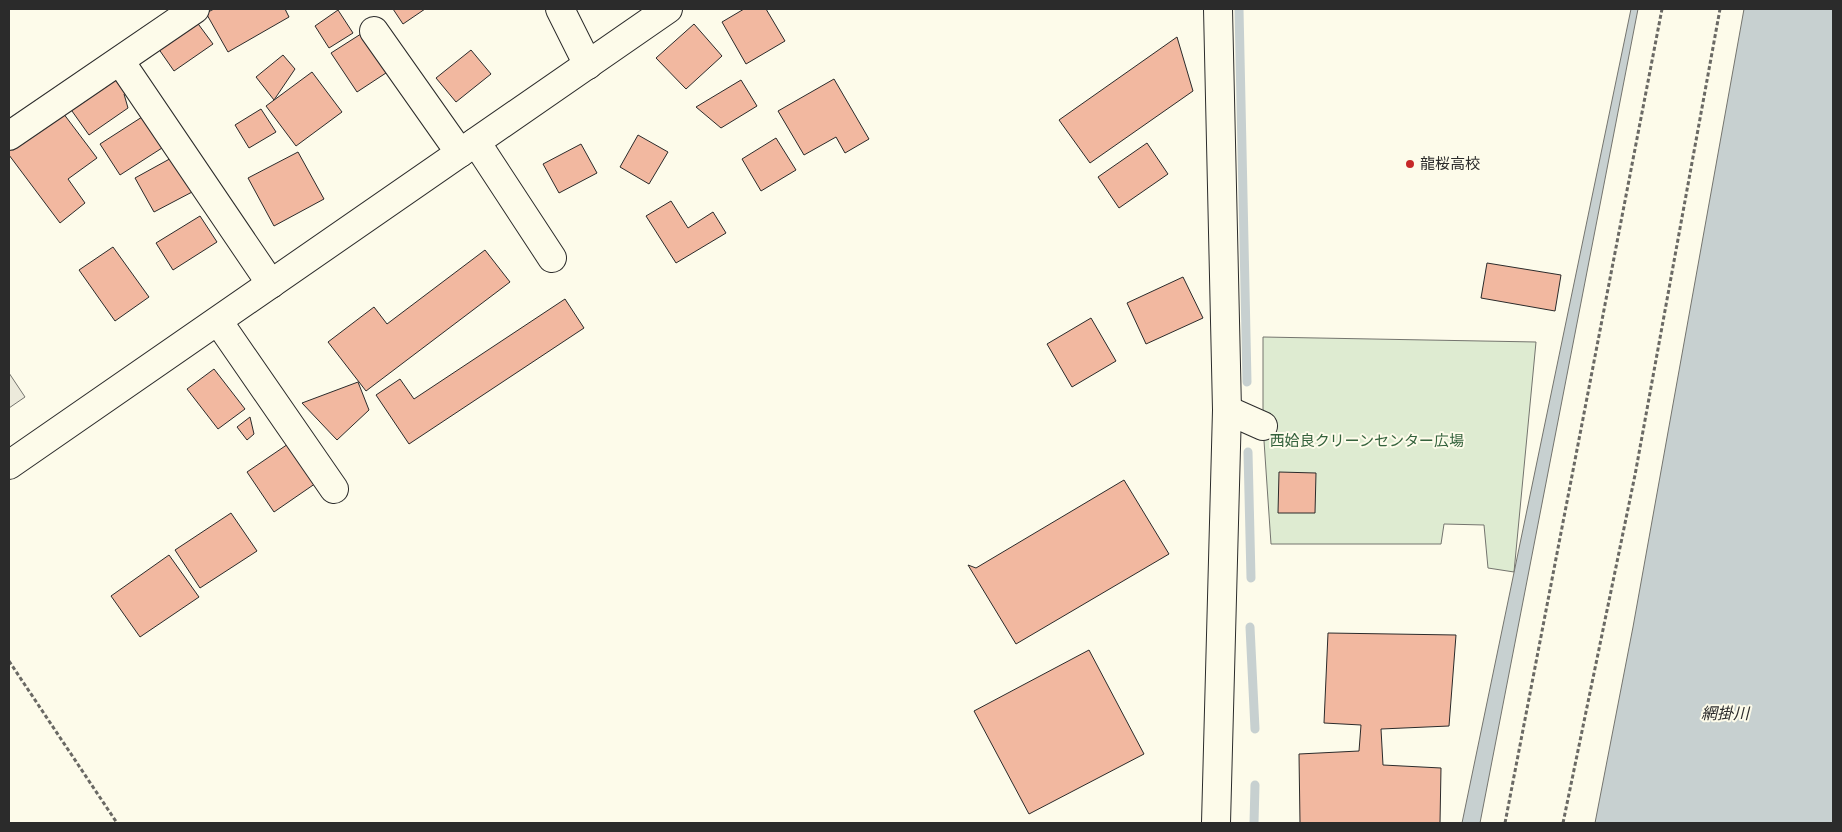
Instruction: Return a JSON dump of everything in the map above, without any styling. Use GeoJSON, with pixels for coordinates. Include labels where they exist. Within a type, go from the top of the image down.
{"type":"FeatureCollection","features":[{"type":"Feature","properties":{"kind":"street"},"geometry":{"type":"LineString","coordinates":[[9,136],[195,9]]}},
{"type":"Feature","properties":{"kind":"street"},"geometry":{"type":"LineString","coordinates":[[560,9],[588,65]]}},
{"type":"Feature","properties":{"kind":"street"},"geometry":{"type":"LineString","coordinates":[[9,465],[218,322],[667,9]]}},
{"type":"Feature","properties":{"kind":"street"},"geometry":{"type":"LineString","coordinates":[[1216,823],[1227,410],[1218,9]]}},
{"type":"Feature","properties":{"kind":"street"},"geometry":{"type":"LineString","coordinates":[[374,30],[552,258]]}},
{"type":"Feature","properties":{"kind":"street"},"geometry":{"type":"LineString","coordinates":[[120,61],[271,284]]}},
{"type":"Feature","properties":{"kind":"street"},"geometry":{"type":"LineString","coordinates":[[218,322],[334,489]]}},
{"type":"Feature","properties":{"kind":"street"},"geometry":{"type":"LineString","coordinates":[[1227,410],[1263,426]]}},
{"type":"Feature","properties":{"kind":"path"},"geometry":{"type":"LineString","coordinates":[[1505,823],[1662,9]]}},
{"type":"Feature","properties":{"kind":"path"},"geometry":{"type":"LineString","coordinates":[[1563,823],[1636,475],[1720,9]]}},
{"type":"Feature","properties":{"kind":"path"},"geometry":{"type":"LineString","coordinates":[[9,661],[117,823]]}},
{"type":"Feature","properties":{"kind":"green space","name":"西姶良クリーンセンター広場"},"geometry":{"type":"Polygon","coordinates":[[[1263,337],[1536,342],[1514,572],[1488,568],[1484,525],[1444,524],[1441,544],[1271,544],[1263,426],[1263,337]]]}},
{"type":"Feature","properties":{"kind":"shaded area"},"geometry":{"type":"Polygon","coordinates":[[[9,373],[25,397],[9,408],[9,373]]]}},
{"type":"Feature","properties":{"kind":"water"},"geometry":{"type":"Polygon","coordinates":[[[1631,9],[1638,9],[1480,823],[1462,823],[1631,9]]]}},
{"type":"Feature","properties":{"kind":"water","name":"網掛川"},"geometry":{"type":"Polygon","coordinates":[[[1744,9],[1833,9],[1833,823],[1595,823],[1633,627],[1744,9]]]}},
{"type":"Feature","properties":{"kind":"building"},"geometry":{"type":"Polygon","coordinates":[[[214,9],[285,9],[289,17],[228,52],[206,13],[214,9]]]}},
{"type":"Feature","properties":{"kind":"building"},"geometry":{"type":"Polygon","coordinates":[[[393,9],[425,9],[403,24],[393,9]]]}},
{"type":"Feature","properties":{"kind":"building"},"geometry":{"type":"Polygon","coordinates":[[[744,9],[766,9],[785,41],[746,64],[722,22],[744,9]]]}},
{"type":"Feature","properties":{"kind":"building"},"geometry":{"type":"Polygon","coordinates":[[[338,10],[353,33],[329,48],[315,26],[338,10]]]}},
{"type":"Feature","properties":{"kind":"building"},"geometry":{"type":"Polygon","coordinates":[[[196,21],[213,44],[174,71],[158,48],[196,21]]]}},
{"type":"Feature","properties":{"kind":"building"},"geometry":{"type":"Polygon","coordinates":[[[694,24],[722,56],[686,89],[656,58],[694,24]]]}},
{"type":"Feature","properties":{"kind":"building"},"geometry":{"type":"Polygon","coordinates":[[[364,32],[389,71],[357,92],[331,53],[364,32]]]}},
{"type":"Feature","properties":{"kind":"building"},"geometry":{"type":"Polygon","coordinates":[[[1177,37],[1193,91],[1090,163],[1059,120],[1177,37]]]}},
{"type":"Feature","properties":{"kind":"building"},"geometry":{"type":"Polygon","coordinates":[[[471,50],[491,74],[456,102],[436,78],[471,50]]]}},
{"type":"Feature","properties":{"kind":"building"},"geometry":{"type":"Polygon","coordinates":[[[283,55],[295,69],[274,100],[256,77],[283,55]]]}},
{"type":"Feature","properties":{"kind":"building"},"geometry":{"type":"Polygon","coordinates":[[[117,69],[131,88],[124,94],[128,108],[89,135],[67,104],[117,69]]]}},
{"type":"Feature","properties":{"kind":"building"},"geometry":{"type":"Polygon","coordinates":[[[312,72],[342,112],[296,146],[266,106],[312,72]]]}},
{"type":"Feature","properties":{"kind":"building"},"geometry":{"type":"Polygon","coordinates":[[[834,79],[869,139],[845,153],[836,137],[804,155],[778,111],[834,79]]]}},
{"type":"Feature","properties":{"kind":"building"},"geometry":{"type":"Polygon","coordinates":[[[741,80],[757,106],[721,128],[696,107],[741,80]]]}},
{"type":"Feature","properties":{"kind":"building"},"geometry":{"type":"Polygon","coordinates":[[[60,109],[97,158],[68,179],[85,203],[60,223],[9,155],[9,147],[60,109]]]}},
{"type":"Feature","properties":{"kind":"building"},"geometry":{"type":"Polygon","coordinates":[[[261,109],[276,132],[249,148],[235,125],[261,109]]]}},
{"type":"Feature","properties":{"kind":"building"},"geometry":{"type":"Polygon","coordinates":[[[142,117],[162,148],[120,175],[100,144],[142,117]]]}},
{"type":"Feature","properties":{"kind":"building"},"geometry":{"type":"Polygon","coordinates":[[[638,135],[668,152],[649,184],[620,167],[638,135]]]}},
{"type":"Feature","properties":{"kind":"building"},"geometry":{"type":"Polygon","coordinates":[[[776,138],[796,170],[761,191],[742,159],[776,138]]]}},
{"type":"Feature","properties":{"kind":"building"},"geometry":{"type":"Polygon","coordinates":[[[1147,143],[1168,174],[1119,208],[1098,177],[1147,143]]]}},
{"type":"Feature","properties":{"kind":"building"},"geometry":{"type":"Polygon","coordinates":[[[581,144],[597,173],[559,193],[543,164],[581,144]]]}},
{"type":"Feature","properties":{"kind":"building"},"geometry":{"type":"Polygon","coordinates":[[[298,152],[324,199],[274,226],[248,178],[298,152]]]}},
{"type":"Feature","properties":{"kind":"building"},"geometry":{"type":"Polygon","coordinates":[[[175,156],[194,191],[154,212],[135,178],[175,156]]]}},
{"type":"Feature","properties":{"kind":"building"},"geometry":{"type":"Polygon","coordinates":[[[671,201],[688,228],[713,212],[726,233],[676,263],[646,216],[671,201]]]}},
{"type":"Feature","properties":{"kind":"building"},"geometry":{"type":"Polygon","coordinates":[[[200,216],[217,242],[173,270],[156,243],[200,216]]]}},
{"type":"Feature","properties":{"kind":"building"},"geometry":{"type":"Polygon","coordinates":[[[113,247],[149,297],[115,321],[79,270],[113,247]]]}},
{"type":"Feature","properties":{"kind":"building"},"geometry":{"type":"Polygon","coordinates":[[[485,250],[510,282],[366,391],[328,342],[374,307],[387,324],[485,250]]]}},
{"type":"Feature","properties":{"kind":"building"},"geometry":{"type":"Polygon","coordinates":[[[1487,263],[1561,275],[1555,311],[1481,298],[1487,263]]]}},
{"type":"Feature","properties":{"kind":"building"},"geometry":{"type":"Polygon","coordinates":[[[1183,277],[1203,318],[1146,344],[1127,303],[1183,277]]]}},
{"type":"Feature","properties":{"kind":"building"},"geometry":{"type":"Polygon","coordinates":[[[565,299],[584,328],[409,444],[376,395],[400,379],[414,399],[565,299]]]}},
{"type":"Feature","properties":{"kind":"building"},"geometry":{"type":"Polygon","coordinates":[[[1091,318],[1116,361],[1072,387],[1047,344],[1091,318]]]}},
{"type":"Feature","properties":{"kind":"building"},"geometry":{"type":"Polygon","coordinates":[[[214,369],[245,409],[218,429],[187,389],[214,369]]]}},
{"type":"Feature","properties":{"kind":"building"},"geometry":{"type":"Polygon","coordinates":[[[358,382],[369,410],[337,440],[302,403],[358,382]]]}},
{"type":"Feature","properties":{"kind":"building"},"geometry":{"type":"Polygon","coordinates":[[[250,417],[254,434],[247,440],[237,427],[250,417]]]}},
{"type":"Feature","properties":{"kind":"building"},"geometry":{"type":"Polygon","coordinates":[[[291,442],[319,481],[274,512],[247,472],[291,442]]]}},
{"type":"Feature","properties":{"kind":"building"},"geometry":{"type":"Polygon","coordinates":[[[1279,472],[1316,473],[1315,513],[1278,513],[1279,472]]]}},
{"type":"Feature","properties":{"kind":"building"},"geometry":{"type":"Polygon","coordinates":[[[1124,480],[1169,554],[1016,644],[968,565],[976,568],[1124,480]]]}},
{"type":"Feature","properties":{"kind":"building"},"geometry":{"type":"Polygon","coordinates":[[[231,513],[257,551],[200,588],[175,550],[231,513]]]}},
{"type":"Feature","properties":{"kind":"building"},"geometry":{"type":"Polygon","coordinates":[[[169,555],[199,597],[140,637],[111,596],[169,555]]]}},
{"type":"Feature","properties":{"kind":"building"},"geometry":{"type":"Polygon","coordinates":[[[1328,633],[1456,635],[1449,726],[1381,729],[1383,765],[1441,768],[1440,823],[1300,823],[1299,754],[1359,751],[1361,725],[1324,723],[1328,633]]]}},
{"type":"Feature","properties":{"kind":"building"},"geometry":{"type":"Polygon","coordinates":[[[1089,650],[1144,754],[1029,814],[974,711],[1089,650]]]}},
{"type":"Feature","properties":{"kind":"waterway"},"geometry":{"type":"LineString","coordinates":[[1239,9],[1247,382]]}},
{"type":"Feature","properties":{"kind":"waterway"},"geometry":{"type":"LineString","coordinates":[[1248,452],[1251,578]]}},
{"type":"Feature","properties":{"kind":"waterway"},"geometry":{"type":"LineString","coordinates":[[1250,627],[1255,729]]}},
{"type":"Feature","properties":{"kind":"waterway"},"geometry":{"type":"LineString","coordinates":[[1254,823],[1255,785]]}},
{"type":"Feature","properties":{"kind":"place","name":"龍桜高校"},"geometry":{"type":"Point","coordinates":[1410,164]}}]}
